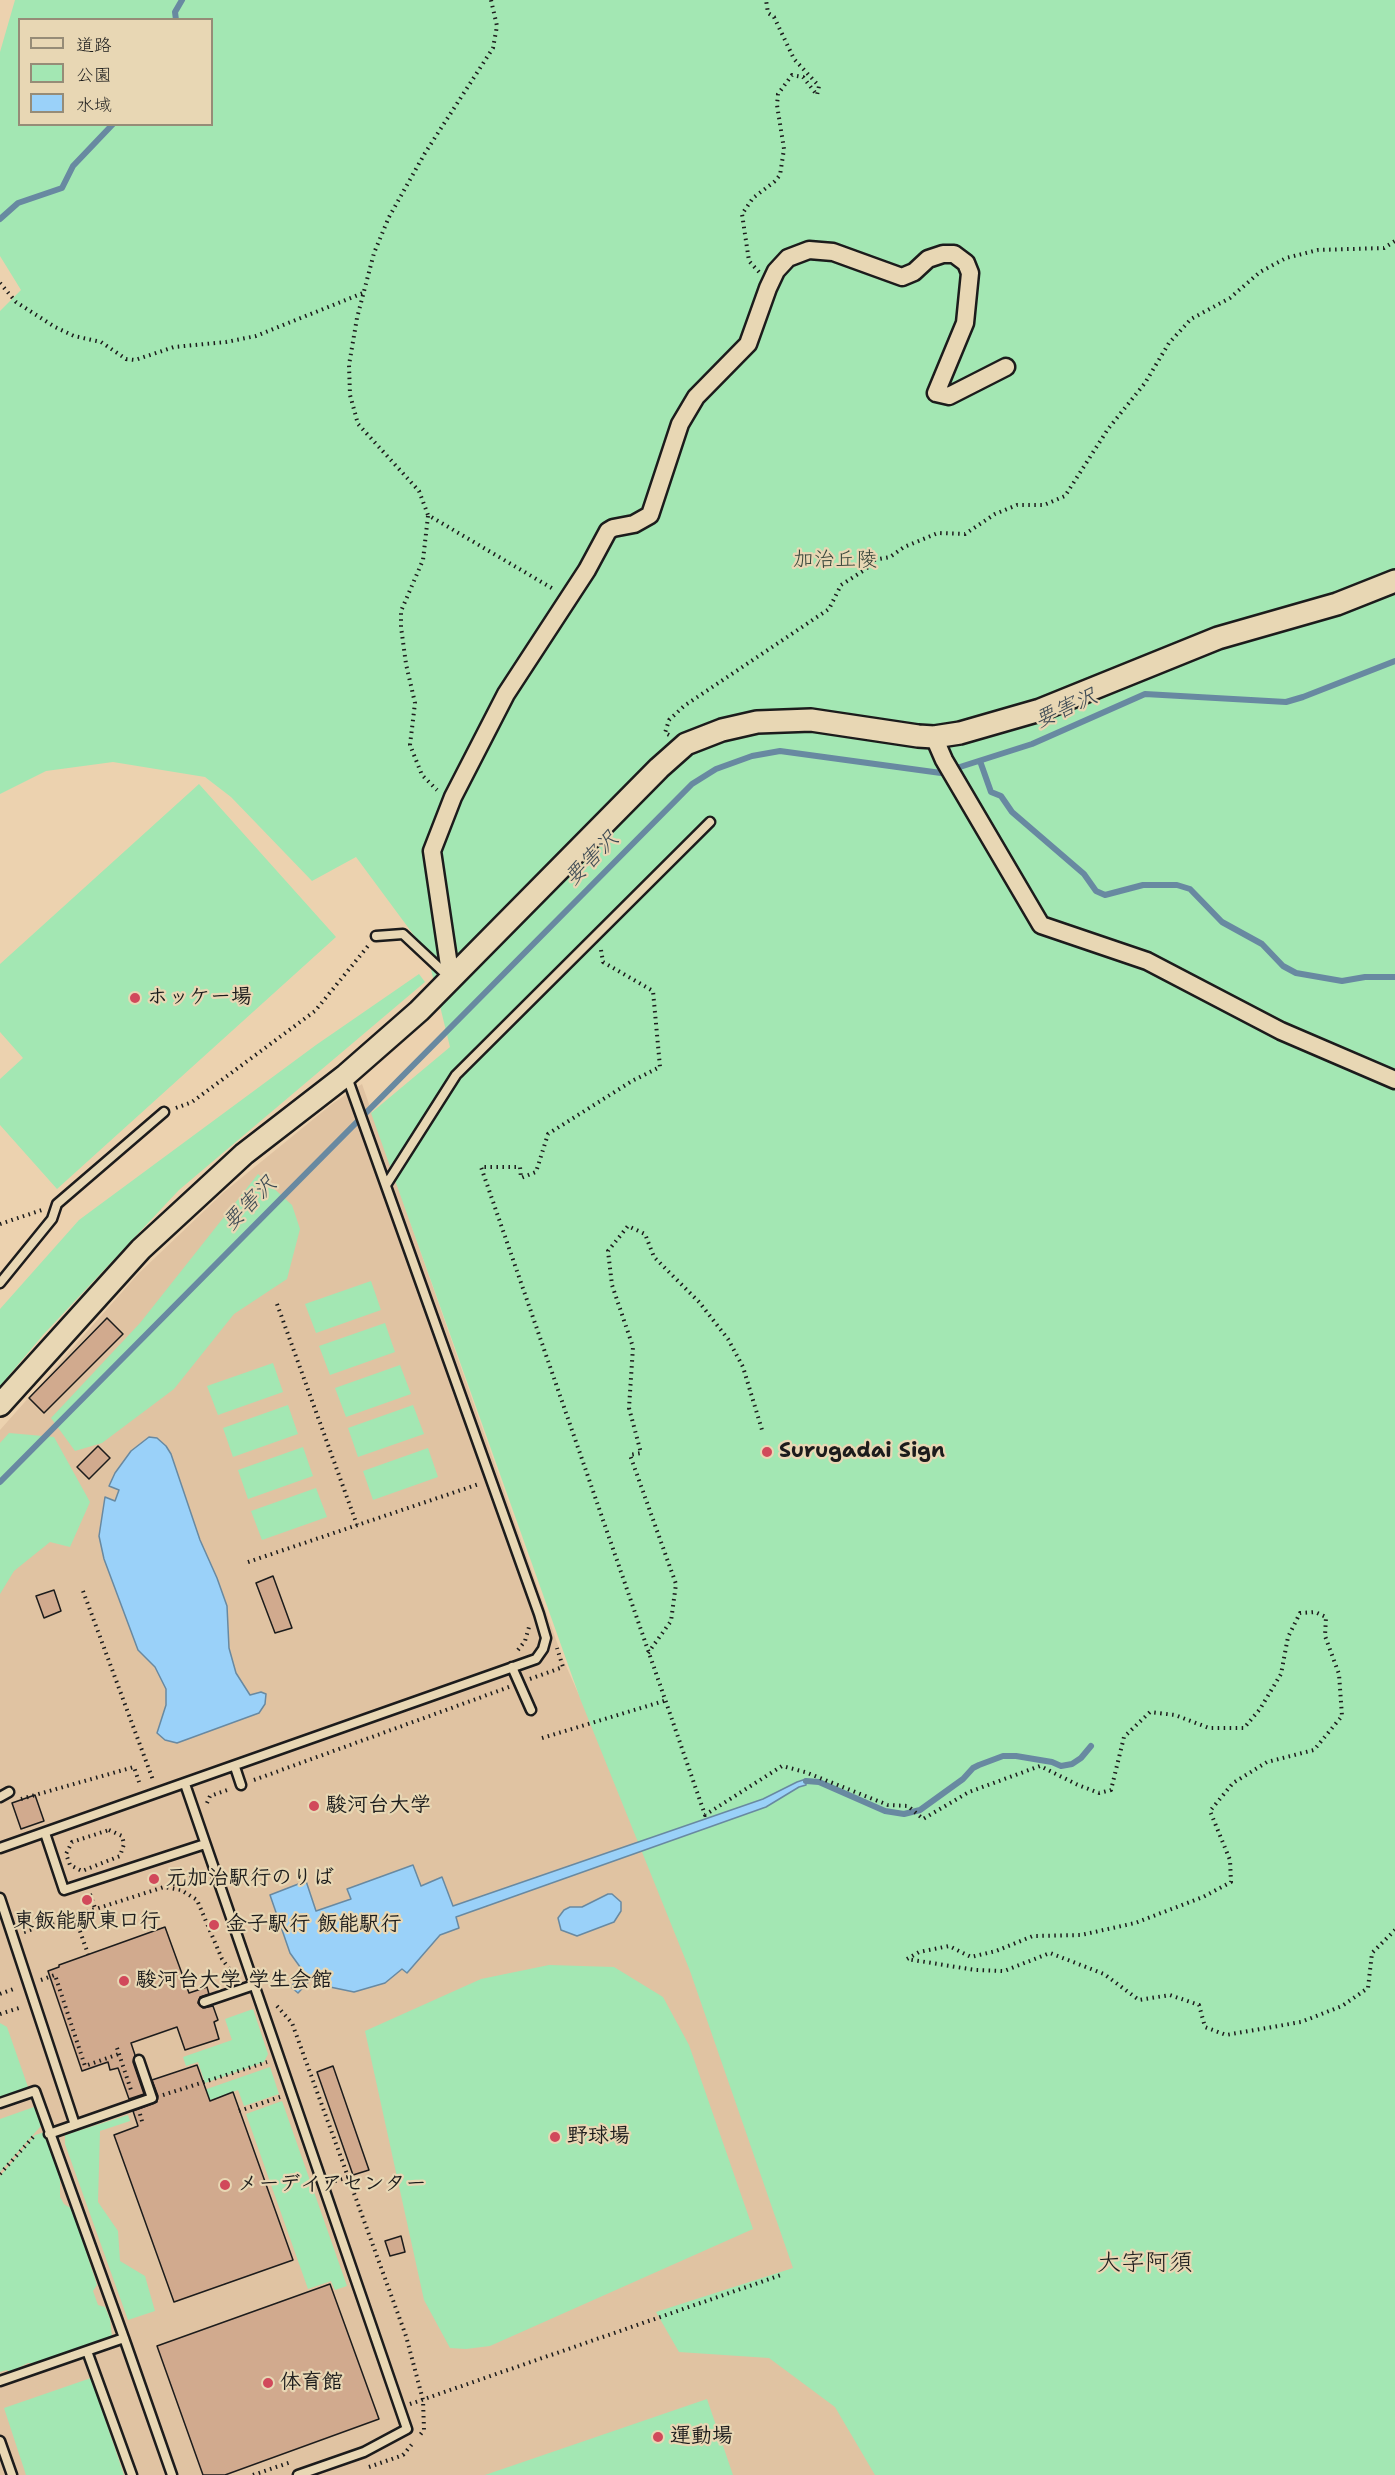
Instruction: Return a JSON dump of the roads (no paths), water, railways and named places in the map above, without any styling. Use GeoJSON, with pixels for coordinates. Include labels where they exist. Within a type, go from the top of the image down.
{"type":"FeatureCollection","features":[{"type":"Feature","properties":{"kind":"street"},"geometry":{"type":"LineString","coordinates":[[451,979],[432,850],[451,803],[506,694],[569,598],[608,531],[634,524],[650,515],[680,424],[696,397],[748,344],[771,282],[788,258],[809,250],[833,252],[902,277],[914,272],[928,259],[943,254],[954,254],[966,262],[970,273],[965,323],[936,393],[949,396],[1006,367]]}},
{"type":"Feature","properties":{"kind":"street"},"geometry":{"type":"LineString","coordinates":[[0,1405],[141,1249],[244,1154],[346,1075],[419,1011],[659,768],[686,744],[722,730],[757,722],[811,720],[934,737],[960,733],[1040,710],[1218,638],[1337,604],[1395,581]]}},
{"type":"Feature","properties":{"kind":"street"},"geometry":{"type":"LineString","coordinates":[[934,737],[957,782],[1041,925],[1147,961],[1281,1031],[1395,1080]]}},
{"type":"Feature","properties":{"kind":"lane"},"geometry":{"type":"LineString","coordinates":[[386,1185],[456,1075],[710,822]]}},
{"type":"Feature","properties":{"kind":"lane"},"geometry":{"type":"LineString","coordinates":[[376,936],[403,934],[451,979]]}},
{"type":"Feature","properties":{"kind":"lane"},"geometry":{"type":"LineString","coordinates":[[0,1848],[536,1659],[543,1649],[546,1638],[539,1614],[346,1075]]}},
{"type":"Feature","properties":{"kind":"lane"},"geometry":{"type":"LineString","coordinates":[[0,1283],[52,1219],[57,1204],[164,1112]]}},
{"type":"Feature","properties":{"kind":"lane"},"geometry":{"type":"LineString","coordinates":[[512,1667],[531,1710]]}},
{"type":"Feature","properties":{"kind":"lane"},"geometry":{"type":"LineString","coordinates":[[235,1767],[241,1785]]}},
{"type":"Feature","properties":{"kind":"lane"},"geometry":{"type":"LineString","coordinates":[[185,1784],[407,2429],[364,2452],[298,2475]]}},
{"type":"Feature","properties":{"kind":"lane"},"geometry":{"type":"LineString","coordinates":[[0,1797],[9,1792]]}},
{"type":"Feature","properties":{"kind":"lane"},"geometry":{"type":"LineString","coordinates":[[45,1833],[64,1890],[205,1844]]}},
{"type":"Feature","properties":{"kind":"lane"},"geometry":{"type":"LineString","coordinates":[[0,1898],[75,2125]]}},
{"type":"Feature","properties":{"kind":"lane"},"geometry":{"type":"LineString","coordinates":[[204,2002],[254,1985]]}},
{"type":"Feature","properties":{"kind":"lane"},"geometry":{"type":"LineString","coordinates":[[49,2134],[152,2098],[139,2060]]}},
{"type":"Feature","properties":{"kind":"lane"},"geometry":{"type":"LineString","coordinates":[[0,2103],[35,2091],[172,2475]]}},
{"type":"Feature","properties":{"kind":"lane"},"geometry":{"type":"LineString","coordinates":[[0,2381],[124,2337]]}},
{"type":"Feature","properties":{"kind":"lane"},"geometry":{"type":"LineString","coordinates":[[87,2351],[132,2475]]}},
{"type":"Feature","properties":{"kind":"lane"},"geometry":{"type":"LineString","coordinates":[[0,2441],[12,2475]]}},
{"type":"Feature","properties":{"kind":"water"},"geometry":{"type":"Polygon","coordinates":[[[149,1437],[157,1438],[171,1454],[200,1540],[217,1578],[227,1606],[229,1648],[236,1673],[250,1695],[261,1692],[266,1694],[265,1704],[259,1713],[177,1743],[165,1740],[157,1733],[166,1705],[166,1689],[155,1667],[138,1650],[104,1559],[99,1536],[105,1497],[115,1501],[119,1490],[109,1486],[115,1473],[131,1451],[149,1437]]]}},
{"type":"Feature","properties":{"kind":"water"},"geometry":{"type":"Polygon","coordinates":[[[806,1779],[806,1785],[766,1807],[456,1917],[459,1928],[440,1935],[407,1973],[402,1969],[385,1983],[354,1992],[330,1987],[312,1978],[298,1993],[291,1987],[303,1971],[290,1953],[270,1895],[306,1881],[316,1911],[351,1899],[347,1889],[413,1865],[421,1886],[442,1877],[453,1906],[763,1799],[806,1779]]]}},
{"type":"Feature","properties":{"kind":"water"},"geometry":{"type":"Polygon","coordinates":[[[612,1894],[621,1902],[621,1911],[614,1922],[577,1936],[561,1930],[558,1918],[564,1910],[570,1907],[582,1907],[612,1894]]]}},
{"type":"Feature","properties":{"kind":"waterway"},"geometry":{"type":"LineString","coordinates":[[176,18],[175,12],[182,0]]}},
{"type":"Feature","properties":{"kind":"waterway"},"geometry":{"type":"LineString","coordinates":[[0,219],[18,203],[62,188],[73,166],[111,126]]}},
{"type":"Feature","properties":{"kind":"waterway","name":"要害沢"},"geometry":{"type":"LineString","coordinates":[[0,1482],[692,784],[716,769],[752,756],[780,751],[941,773],[1032,744],[1145,694],[1286,702],[1395,661]]}},
{"type":"Feature","properties":{"kind":"waterway"},"geometry":{"type":"LineString","coordinates":[[980,761],[991,792],[1001,796],[1012,812],[1084,874],[1096,891],[1105,895],[1143,885],[1177,885],[1190,889],[1222,922],[1262,944],[1283,966],[1296,973],[1342,981],[1365,977],[1395,977]]}},
{"type":"Feature","properties":{"kind":"waterway"},"geometry":{"type":"LineString","coordinates":[[806,1781],[819,1782],[885,1811],[904,1814],[920,1810],[963,1779],[973,1768],[1003,1756],[1052,1762],[1061,1766],[1072,1764],[1081,1758],[1091,1746]]}},
{"type":"Feature","properties":{"kind":"place","name":"ホッケー場"},"geometry":{"type":"Point","coordinates":[135,998]}},
{"type":"Feature","properties":{"kind":"place","name":"Surugadai Sign"},"geometry":{"type":"Point","coordinates":[767,1452]}},
{"type":"Feature","properties":{"kind":"place","name":"駿河台大学"},"geometry":{"type":"Point","coordinates":[314,1806]}},
{"type":"Feature","properties":{"kind":"place","name":"元加治駅行のりば"},"geometry":{"type":"Point","coordinates":[154,1879]}},
{"type":"Feature","properties":{"kind":"place","name":"東飯能駅東口行"},"geometry":{"type":"Point","coordinates":[87,1900]}},
{"type":"Feature","properties":{"kind":"place","name":"金子駅行 飯能駅行"},"geometry":{"type":"Point","coordinates":[214,1925]}},
{"type":"Feature","properties":{"kind":"place","name":"駿河台大学 学生会館"},"geometry":{"type":"Point","coordinates":[124,1981]}},
{"type":"Feature","properties":{"kind":"place","name":"野球場"},"geometry":{"type":"Point","coordinates":[555,2137]}},
{"type":"Feature","properties":{"kind":"place","name":"メーデイアセンター"},"geometry":{"type":"Point","coordinates":[225,2185]}},
{"type":"Feature","properties":{"kind":"place","name":"体育館"},"geometry":{"type":"Point","coordinates":[268,2383]}},
{"type":"Feature","properties":{"kind":"place","name":"運動場"},"geometry":{"type":"Point","coordinates":[658,2437]}},
{"type":"Feature","properties":{"kind":"district","name":"大字阿須"},"geometry":{"type":"Point","coordinates":[1145,2264]}},
{"type":"Feature","properties":{"kind":"park label","name":"加治丘陵"},"geometry":{"type":"Point","coordinates":[835,561]}}]}
